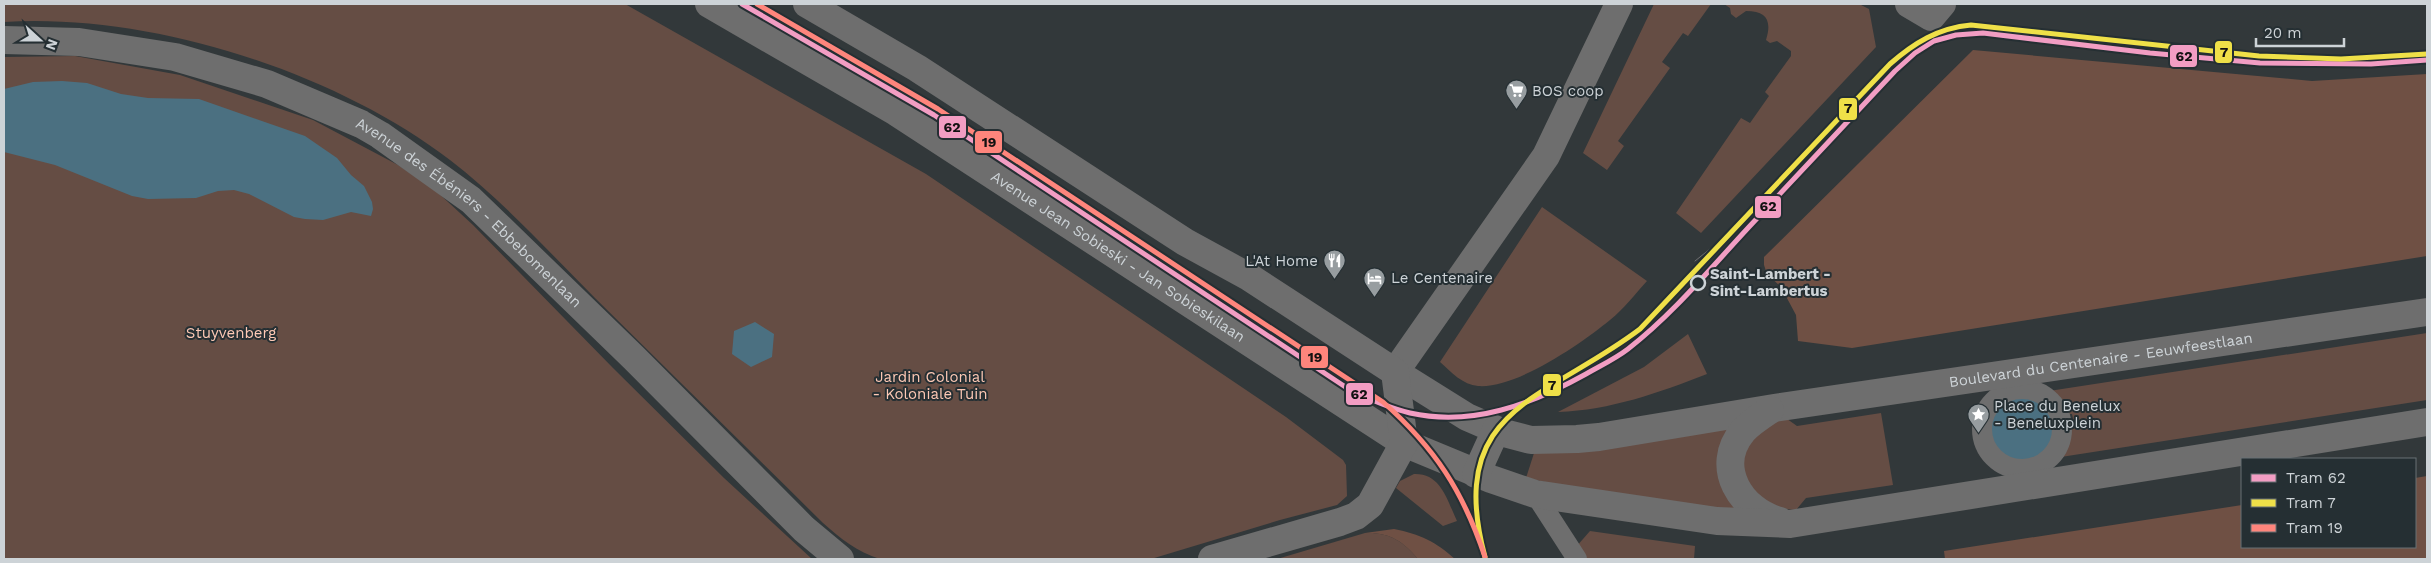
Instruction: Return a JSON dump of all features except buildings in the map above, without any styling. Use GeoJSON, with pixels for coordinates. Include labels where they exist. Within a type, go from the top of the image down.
{"type":"FeatureCollection","features":[{"type":"Feature","properties":{"kind":"street","name":"Avenue Jean Sobieski - Jan Sobieskilaan"},"geometry":{"type":"LineString","coordinates":[[709,4],[896,112],[1404,443],[1476,474],[1535,494]]}},
{"type":"Feature","properties":{"kind":"street"},"geometry":{"type":"LineString","coordinates":[[807,4],[925,73],[1185,242],[1249,276],[1467,418],[1496,430],[1481,457],[1476,474]]}},
{"type":"Feature","properties":{"kind":"street"},"geometry":{"type":"LineString","coordinates":[[1212,559],[1356,516],[1370,505],[1404,443],[1395,372],[1546,156],[1620,4]]}},
{"type":"Feature","properties":{"kind":"street","name":"Avenue des Ébéniers - Ebbebomenlaan"},"geometry":{"type":"LineString","coordinates":[[4,40],[97,44],[175,57],[267,84],[353,120],[380,135],[471,200],[634,358],[797,522],[840,559]]}},
{"type":"Feature","properties":{"kind":"street","name":"Boulevard du Centenaire - Eeuwfeestlaan"},"geometry":{"type":"LineString","coordinates":[[1496,430],[1531,440],[1585,439],[1774,408],[2427,312]]}},
{"type":"Feature","properties":{"kind":"street"},"geometry":{"type":"LineString","coordinates":[[2014,385],[2041,393],[2051,400],[2058,410],[2062,422],[2062,435],[2051,457],[2028,473],[2004,466],[1994,458],[1986,448],[1982,435],[1982,422],[1986,410],[1994,400],[2014,385]]}},
{"type":"Feature","properties":{"kind":"street","name":"Boulevard du Centenaire - Eeuwfeestlaan"},"geometry":{"type":"LineString","coordinates":[[1774,408],[1742,432],[1734,449],[1731,468],[1735,485],[1743,500],[1756,511],[1772,519],[1790,524]]}},
{"type":"Feature","properties":{"kind":"street","name":"Boulevard du Centenaire - Eeuwfeestlaan"},"geometry":{"type":"LineString","coordinates":[[1535,494],[1708,520],[1769,525],[1790,524],[2427,422]]}},
{"type":"Feature","properties":{"kind":"street"},"geometry":{"type":"LineString","coordinates":[[1535,494],[1577,559]]}},
{"type":"Feature","properties":{"kind":"green space","name":"Jardin Colonial - Koloniale Tuin"},"geometry":{"type":"Polygon","coordinates":[[[4,4],[625,4],[926,174],[1286,417],[1343,460],[1346,465],[1347,496],[1337,505],[1151,559],[880,559],[864,553],[849,544],[823,523],[488,192],[450,160],[403,128],[352,100],[296,75],[238,54],[179,38],[119,27],[61,22],[4,22],[4,4]]]}},
{"type":"Feature","properties":{"kind":"green space"},"geometry":{"type":"Polygon","coordinates":[[[1654,4],[1711,4],[1688,36],[1683,33],[1662,62],[1670,68],[1618,141],[1624,146],[1607,170],[1583,153],[1654,4]]]}},
{"type":"Feature","properties":{"kind":"green space"},"geometry":{"type":"Polygon","coordinates":[[[1724,4],[1859,4],[1869,9],[1876,47],[1701,233],[1676,213],[1741,118],[1750,123],[1769,96],[1765,92],[1791,56],[1791,51],[1777,41],[1770,43],[1766,40],[1768,22],[1763,15],[1753,11],[1746,11],[1736,18],[1731,14],[1730,8],[1724,4]]]}},
{"type":"Feature","properties":{"kind":"green space","name":"Stuyvenberg"},"geometry":{"type":"Polygon","coordinates":[[[75,56],[180,75],[313,120],[398,165],[435,190],[473,225],[724,478],[812,559],[4,559],[4,57],[75,56]]]}},
{"type":"Feature","properties":{"kind":"green space"},"geometry":{"type":"Polygon","coordinates":[[[1542,207],[1647,281],[1610,320],[1548,363],[1511,380],[1493,385],[1478,386],[1467,383],[1440,362],[1542,207]]]}},
{"type":"Feature","properties":{"kind":"green space"},"geometry":{"type":"Polygon","coordinates":[[[2427,333],[2427,400],[2061,457],[2071,429],[2075,428],[2072,414],[2069,414],[2049,391],[2427,333]]]}},
{"type":"Feature","properties":{"kind":"green space"},"geometry":{"type":"Polygon","coordinates":[[[1688,334],[1707,374],[1652,394],[1616,404],[1578,411],[1558,412],[1644,367],[1688,334]]]}},
{"type":"Feature","properties":{"kind":"green space"},"geometry":{"type":"Polygon","coordinates":[[[1881,413],[1893,485],[1806,498],[1796,510],[1770,505],[1762,501],[1752,490],[1744,467],[1744,452],[1754,435],[1772,421],[1783,416],[1797,426],[1881,413]]]}},
{"type":"Feature","properties":{"kind":"green space"},"geometry":{"type":"Polygon","coordinates":[[[1729,427],[1735,507],[1733,510],[1564,486],[1526,478],[1535,450],[1729,427]]]}},
{"type":"Feature","properties":{"kind":"green space"},"geometry":{"type":"Polygon","coordinates":[[[1414,474],[1431,478],[1437,483],[1442,489],[1457,521],[1443,526],[1396,488],[1400,481],[1414,474]]]}},
{"type":"Feature","properties":{"kind":"green space"},"geometry":{"type":"Polygon","coordinates":[[[1590,531],[1695,546],[1694,559],[1585,559],[1576,547],[1590,531]]]}},
{"type":"Feature","properties":{"kind":"green space"},"geometry":{"type":"Polygon","coordinates":[[[1365,533],[1381,534],[1395,539],[1407,547],[1418,559],[1277,559],[1365,533]]]}},
{"type":"Feature","properties":{"kind":"shaded area"},"geometry":{"type":"Polygon","coordinates":[[[1973,50],[2312,81],[2427,74],[2427,256],[1852,348],[1798,341],[1796,315],[1781,287],[1767,274],[1764,257],[1973,50]]]}},
{"type":"Feature","properties":{"kind":"shaded area"},"geometry":{"type":"Polygon","coordinates":[[[2427,476],[2427,559],[1945,559],[1944,551],[2241,505],[2241,548],[2416,548],[2416,478],[2427,476]]]}},
{"type":"Feature","properties":{"kind":"shaded area"},"geometry":{"type":"Polygon","coordinates":[[[1394,529],[1412,533],[1427,540],[1455,559],[1418,559],[1407,547],[1395,539],[1381,534],[1365,533],[1394,529]]]}},
{"type":"Feature","properties":{"kind":"water"},"geometry":{"type":"Polygon","coordinates":[[[62,81],[87,83],[121,94],[148,98],[199,99],[305,136],[337,158],[351,175],[364,186],[372,202],[371,216],[351,212],[323,220],[294,217],[249,194],[234,190],[218,191],[196,198],[148,199],[132,196],[55,165],[4,152],[4,89],[33,82],[62,81]]]}},
{"type":"Feature","properties":{"kind":"water"},"geometry":{"type":"Polygon","coordinates":[[[755,322],[774,334],[772,357],[751,367],[732,354],[734,331],[755,322]]]}},
{"type":"Feature","properties":{"kind":"water"},"geometry":{"type":"Polygon","coordinates":[[[2015,396],[2029,396],[2041,401],[2050,410],[2055,422],[2053,442],[2046,453],[2029,462],[2015,462],[2003,457],[1994,448],[1989,436],[1989,422],[1994,410],[2003,401],[2015,396]]]}},
{"type":"Feature","properties":{"kind":"tram line","name":"62"},"geometry":{"type":"LineString","coordinates":[[742,4],[934,115],[1350,390],[1394,409],[1433,417],[1479,415],[1523,403],[1566,385],[1628,349],[1690,291],[1895,71],[1915,53],[1934,41],[1956,35],[1983,33],[2150,53],[2260,63],[2371,64],[2427,60]]}},
{"type":"Feature","properties":{"kind":"tram line","name":"19"},"geometry":{"type":"LineString","coordinates":[[757,4],[938,109],[1383,402],[1418,436],[1445,472],[1467,511],[1485,557]]}},
{"type":"Feature","properties":{"kind":"tram line","name":"7"},"geometry":{"type":"LineString","coordinates":[[1485,557],[1476,507],[1479,468],[1491,438],[1512,414],[1539,393],[1640,329],[1890,64],[1917,43],[1948,29],[1971,25],[2259,56],[2341,59],[2427,54]]}},
{"type":"Feature","properties":{"kind":"tram line"},"geometry":{"type":"LineString","coordinates":[[1695,261],[1786,188]]}},
{"type":"Feature","properties":{"kind":"place","name":"BOS coop"},"geometry":{"type":"Point","coordinates":[1516,110]}},
{"type":"Feature","properties":{"kind":"place","name":"L'At Home"},"geometry":{"type":"Point","coordinates":[1334,280]}},
{"type":"Feature","properties":{"kind":"place","name":"Saint-Lambert - Sint-Lambertus"},"geometry":{"type":"Point","coordinates":[1698,283]}},
{"type":"Feature","properties":{"kind":"place","name":"Le Centenaire"},"geometry":{"type":"Point","coordinates":[1375,297]}},
{"type":"Feature","properties":{"kind":"place","name":"Place du Benelux - Beneluxplein"},"geometry":{"type":"Point","coordinates":[1978,434]}}]}
